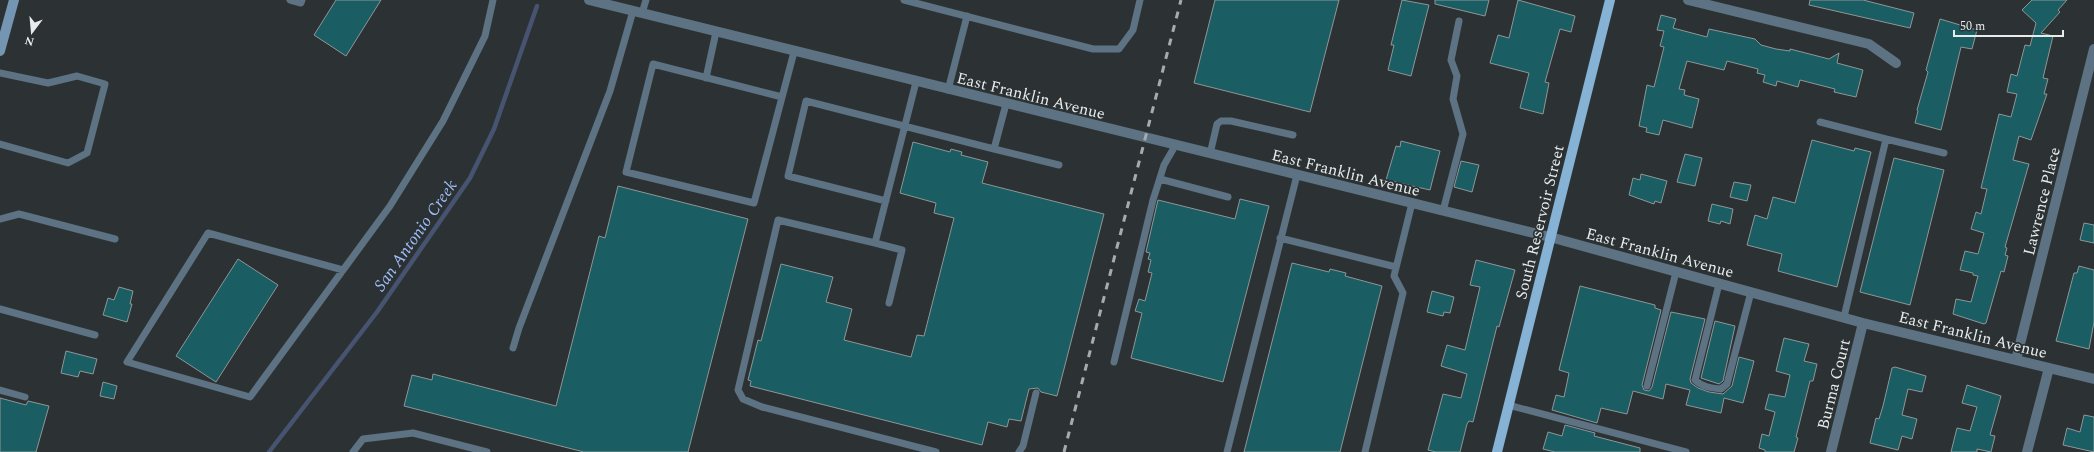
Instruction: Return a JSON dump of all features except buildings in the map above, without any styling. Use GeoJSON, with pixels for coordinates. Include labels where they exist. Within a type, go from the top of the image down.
{"type":"FeatureCollection","features":[{"type":"Feature","properties":{"kind":"main road","name":"South Reservoir Street"},"geometry":{"type":"LineString","coordinates":[[1497,452],[1610,0]]}},
{"type":"Feature","properties":{"kind":"street"},"geometry":{"type":"LineString","coordinates":[[0,52],[14,0]]}},
{"type":"Feature","properties":{"kind":"street","name":"East Franklin Avenue"},"geometry":{"type":"LineString","coordinates":[[589,0],[1175,146],[1550,237],[1863,323],[2094,379]]}},
{"type":"Feature","properties":{"kind":"street"},"geometry":{"type":"LineString","coordinates":[[1688,0],[1869,44],[1896,64]]}},
{"type":"Feature","properties":{"kind":"street","name":"Lawrence Place"},"geometry":{"type":"LineString","coordinates":[[2016,360],[2094,49]]}},
{"type":"Feature","properties":{"kind":"street","name":"Burma Court"},"geometry":{"type":"LineString","coordinates":[[1831,452],[1863,323]]}},
{"type":"Feature","properties":{"kind":"street"},"geometry":{"type":"LineString","coordinates":[[2027,452],[2049,368]]}},
{"type":"Feature","properties":{"kind":"lane"},"geometry":{"type":"LineString","coordinates":[[290,0],[301,3],[302,0]]}},
{"type":"Feature","properties":{"kind":"lane"},"geometry":{"type":"LineString","coordinates":[[344,270],[208,233],[127,362],[250,397],[344,270],[390,206],[443,121],[485,36],[493,0]]}},
{"type":"Feature","properties":{"kind":"lane"},"geometry":{"type":"LineString","coordinates":[[513,348],[519,328],[610,91],[638,12],[646,0]]}},
{"type":"Feature","properties":{"kind":"lane"},"geometry":{"type":"LineString","coordinates":[[904,0],[1093,49],[1119,49],[1133,30],[1140,0]]}},
{"type":"Feature","properties":{"kind":"lane"},"geometry":{"type":"LineString","coordinates":[[948,90],[967,16]]}},
{"type":"Feature","properties":{"kind":"lane"},"geometry":{"type":"LineString","coordinates":[[1443,211],[1462,134],[1453,99],[1457,76],[1451,60],[1458,21]]}},
{"type":"Feature","properties":{"kind":"lane"},"geometry":{"type":"LineString","coordinates":[[706,78],[716,32]]}},
{"type":"Feature","properties":{"kind":"lane"},"geometry":{"type":"LineString","coordinates":[[782,97],[653,64],[626,172],[754,203],[794,52]]}},
{"type":"Feature","properties":{"kind":"lane"},"geometry":{"type":"LineString","coordinates":[[0,73],[48,83],[77,76],[105,84],[87,152],[68,163],[0,144]]}},
{"type":"Feature","properties":{"kind":"lane"},"geometry":{"type":"LineString","coordinates":[[875,243],[916,82]]}},
{"type":"Feature","properties":{"kind":"lane"},"geometry":{"type":"LineString","coordinates":[[886,201],[788,176],[806,101],[1059,165]]}},
{"type":"Feature","properties":{"kind":"lane"},"geometry":{"type":"LineString","coordinates":[[994,149],[1006,104]]}},
{"type":"Feature","properties":{"kind":"lane"},"geometry":{"type":"LineString","coordinates":[[1210,154],[1217,124],[1221,121],[1231,121],[1293,136]]}},
{"type":"Feature","properties":{"kind":"lane"},"geometry":{"type":"LineString","coordinates":[[1820,122],[1944,153]]}},
{"type":"Feature","properties":{"kind":"lane"},"geometry":{"type":"LineString","coordinates":[[1844,318],[1886,139]]}},
{"type":"Feature","properties":{"kind":"lane"},"geometry":{"type":"LineString","coordinates":[[1114,362],[1153,200],[1164,164],[1175,146]]}},
{"type":"Feature","properties":{"kind":"lane"},"geometry":{"type":"LineString","coordinates":[[1227,452],[1297,175]]}},
{"type":"Feature","properties":{"kind":"lane"},"geometry":{"type":"LineString","coordinates":[[1160,179],[1228,197]]}},
{"type":"Feature","properties":{"kind":"lane"},"geometry":{"type":"LineString","coordinates":[[1365,452],[1403,293],[1394,276],[1412,203]]}},
{"type":"Feature","properties":{"kind":"lane"},"geometry":{"type":"LineString","coordinates":[[0,219],[18,214],[115,239]]}},
{"type":"Feature","properties":{"kind":"lane"},"geometry":{"type":"LineString","coordinates":[[889,302],[902,250],[778,220],[738,390],[742,398],[762,407],[936,452]]}},
{"type":"Feature","properties":{"kind":"lane"},"geometry":{"type":"LineString","coordinates":[[1280,238],[1396,267]]}},
{"type":"Feature","properties":{"kind":"lane"},"geometry":{"type":"LineString","coordinates":[[1647,386],[1676,272]]}},
{"type":"Feature","properties":{"kind":"lane"},"geometry":{"type":"LineString","coordinates":[[1719,284],[1695,380],[1700,384],[1712,388],[1721,389],[1727,384],[1751,292]]}},
{"type":"Feature","properties":{"kind":"lane"},"geometry":{"type":"LineString","coordinates":[[0,309],[95,335]]}},
{"type":"Feature","properties":{"kind":"lane"},"geometry":{"type":"LineString","coordinates":[[0,390],[25,397]]}},
{"type":"Feature","properties":{"kind":"lane"},"geometry":{"type":"LineString","coordinates":[[1019,452],[1023,446],[1036,393]]}},
{"type":"Feature","properties":{"kind":"lane"},"geometry":{"type":"LineString","coordinates":[[1508,405],[1686,452]]}},
{"type":"Feature","properties":{"kind":"lane"},"geometry":{"type":"LineString","coordinates":[[353,452],[363,439],[413,433],[486,452]]}},
{"type":"Feature","properties":{"kind":"waterway","name":"San Antonio Creek"},"geometry":{"type":"LineString","coordinates":[[269,452],[377,312],[470,178],[494,129],[537,6]]}},
{"type":"Feature","properties":{"kind":"railway"},"geometry":{"type":"LineString","coordinates":[[1064,452],[1181,0]]}}]}
